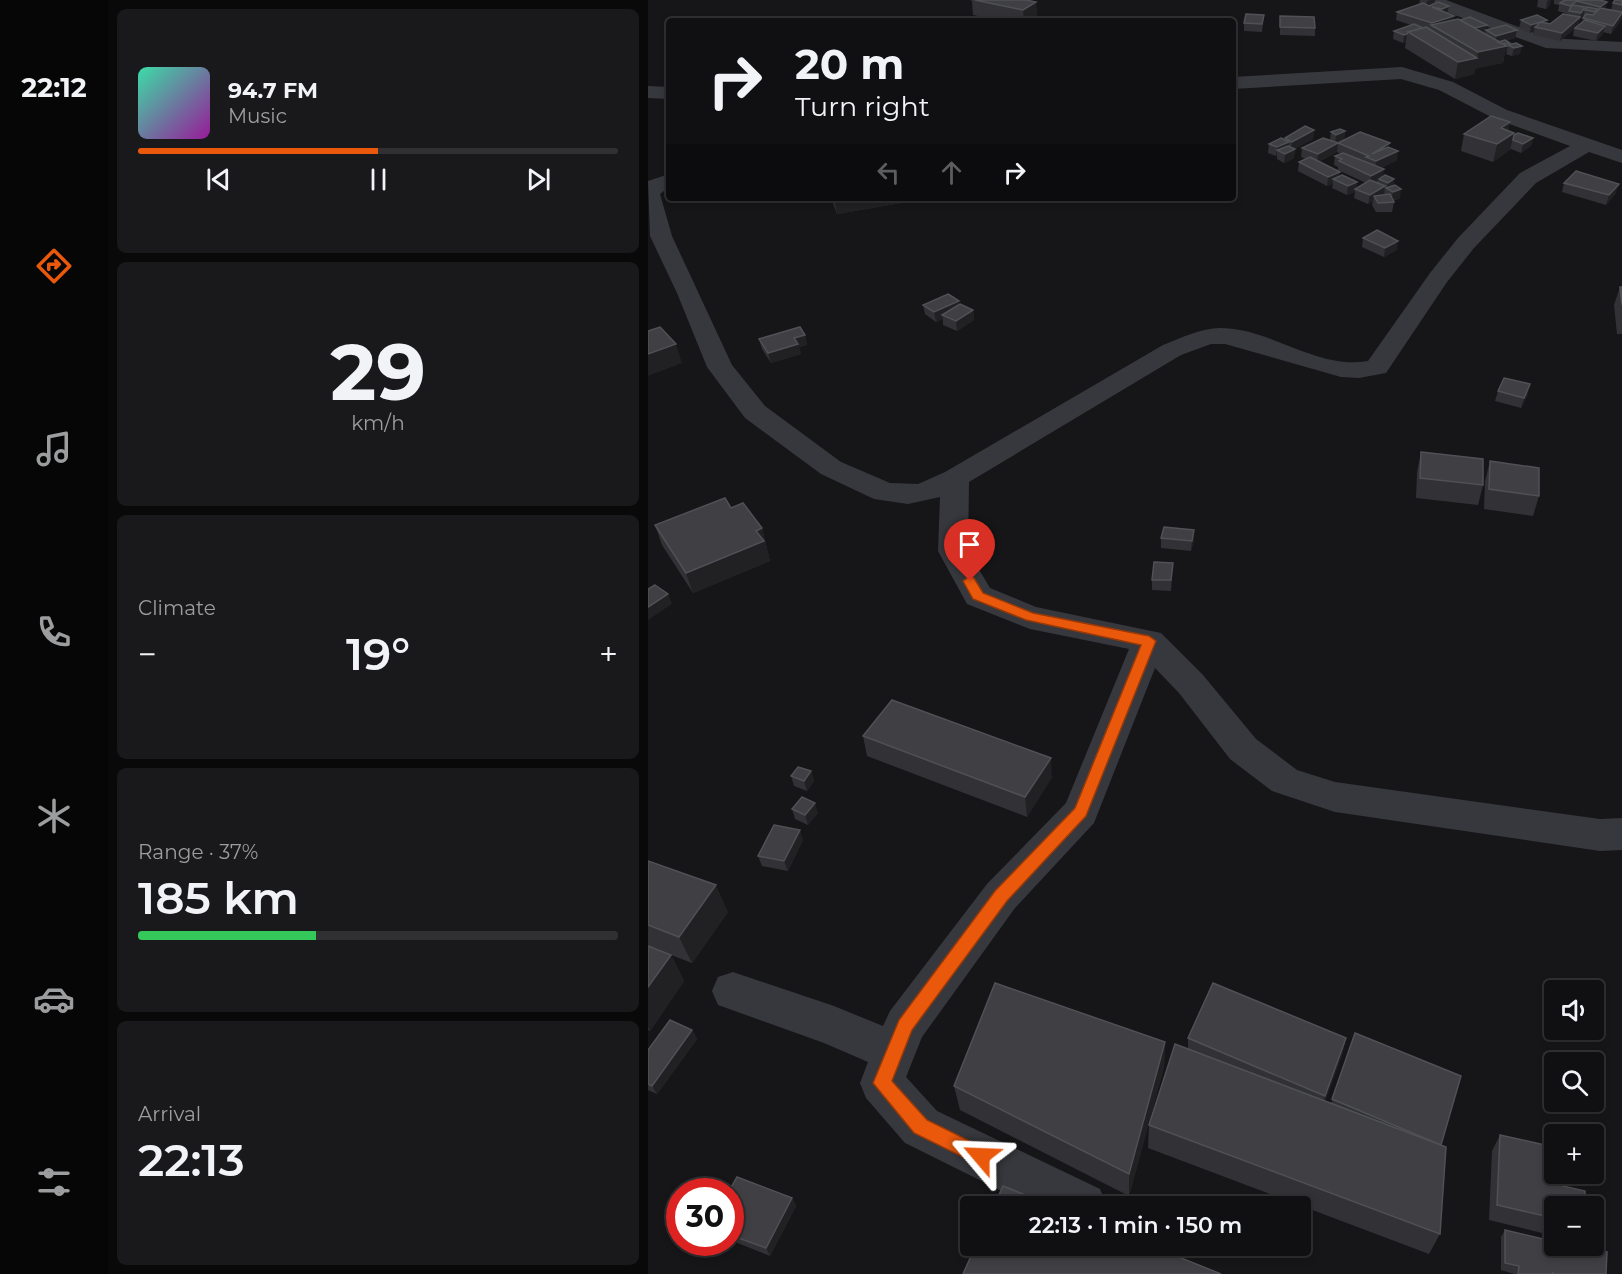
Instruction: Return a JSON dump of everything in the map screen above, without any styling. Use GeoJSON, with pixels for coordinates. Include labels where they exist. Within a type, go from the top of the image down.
{"type":"FeatureCollection","features":[{"type":"Feature","properties":{"kind":"street"},"geometry":{"type":"LineString","coordinates":[[1430,0],[1540,41],[1622,47]]}},
{"type":"Feature","properties":{"kind":"street"},"geometry":{"type":"LineString","coordinates":[[1236,83],[1402,73],[1446,86],[1500,114],[1585,146],[1622,157]]}},
{"type":"Feature","properties":{"kind":"street"},"geometry":{"type":"LineString","coordinates":[[648,92],[666,93]]}},
{"type":"Feature","properties":{"kind":"street"},"geometry":{"type":"LineString","coordinates":[[658,181],[649,194],[661,236],[689,293],[720,367],[755,412],[831,468],[884,492],[908,495],[925,492],[955,478],[1172,350],[1197,340],[1224,336],[1334,367],[1365,371],[1377,367],[1438,278],[1466,243],[1528,178],[1585,146]]}},
{"type":"Feature","properties":{"kind":"street"},"geometry":{"type":"LineString","coordinates":[[955,478],[953,551],[978,596],[1030,617],[1149,641],[1191,684],[1243,748],[1285,781],[1335,797],[1600,835],[1622,834]]}},
{"type":"Feature","properties":{"kind":"street"},"geometry":{"type":"LineString","coordinates":[[1062,1196],[921,1127],[882,1083],[905,1025],[1001,896],[1081,812],[1149,641]]}},
{"type":"Feature","properties":{"kind":"street"},"geometry":{"type":"LineString","coordinates":[[733,991],[834,1026],[894,1052]]}},
{"type":"Feature","properties":{"kind":"building"},"geometry":{"type":"Polygon","coordinates":[[[975,0],[1026,0],[1036,2],[1023,10],[975,0]]]}},
{"type":"Feature","properties":{"kind":"building"},"geometry":{"type":"Polygon","coordinates":[[[1565,0],[1607,2],[1600,7],[1577,1],[1570,6],[1560,3],[1565,0]]]}},
{"type":"Feature","properties":{"kind":"building"},"geometry":{"type":"Polygon","coordinates":[[[1615,0],[1622,0],[1622,5],[1613,3],[1615,0]]]}},
{"type":"Feature","properties":{"kind":"building"},"geometry":{"type":"Polygon","coordinates":[[[1438,2],[1449,6],[1442,9],[1432,7],[1454,16],[1432,23],[1397,12],[1423,3],[1429,6],[1438,2]]]}},
{"type":"Feature","properties":{"kind":"building"},"geometry":{"type":"Polygon","coordinates":[[[1572,5],[1585,7],[1581,13],[1569,11],[1572,5]]]}},
{"type":"Feature","properties":{"kind":"building"},"geometry":{"type":"Polygon","coordinates":[[[1587,7],[1597,9],[1595,12],[1585,10],[1587,7]]]}},
{"type":"Feature","properties":{"kind":"building"},"geometry":{"type":"Polygon","coordinates":[[[1600,8],[1622,13],[1613,26],[1583,18],[1586,14],[1593,15],[1600,8]]]}},
{"type":"Feature","properties":{"kind":"building"},"geometry":{"type":"Polygon","coordinates":[[[1246,14],[1264,15],[1262,24],[1244,23],[1246,14]]]}},
{"type":"Feature","properties":{"kind":"building"},"geometry":{"type":"Polygon","coordinates":[[[1563,14],[1580,17],[1562,33],[1535,27],[1541,22],[1550,24],[1563,14]]]}},
{"type":"Feature","properties":{"kind":"building"},"geometry":{"type":"Polygon","coordinates":[[[1537,15],[1547,20],[1531,25],[1521,20],[1537,15]]]}},
{"type":"Feature","properties":{"kind":"building"},"geometry":{"type":"Polygon","coordinates":[[[1280,16],[1314,17],[1315,28],[1280,27],[1280,16]]]}},
{"type":"Feature","properties":{"kind":"building"},"geometry":{"type":"Polygon","coordinates":[[[1470,17],[1487,25],[1475,28],[1460,20],[1470,17]]]}},
{"type":"Feature","properties":{"kind":"building"},"geometry":{"type":"Polygon","coordinates":[[[1458,19],[1507,46],[1478,52],[1431,25],[1458,19]]]}},
{"type":"Feature","properties":{"kind":"building"},"geometry":{"type":"Polygon","coordinates":[[[1585,20],[1605,26],[1598,33],[1575,28],[1585,20]]]}},
{"type":"Feature","properties":{"kind":"building"},"geometry":{"type":"Polygon","coordinates":[[[1414,24],[1423,28],[1404,35],[1394,31],[1414,24]]]}},
{"type":"Feature","properties":{"kind":"building"},"geometry":{"type":"Polygon","coordinates":[[[1506,25],[1517,30],[1496,36],[1486,30],[1506,25]]]}},
{"type":"Feature","properties":{"kind":"building"},"geometry":{"type":"Polygon","coordinates":[[[1426,27],[1477,58],[1458,62],[1408,32],[1426,27]]]}},
{"type":"Feature","properties":{"kind":"building"},"geometry":{"type":"Polygon","coordinates":[[[1505,40],[1510,43],[1498,42],[1505,40]]]}},
{"type":"Feature","properties":{"kind":"building"},"geometry":{"type":"Polygon","coordinates":[[[1516,43],[1522,46],[1514,48],[1508,45],[1516,43]]]}},
{"type":"Feature","properties":{"kind":"building"},"geometry":{"type":"Polygon","coordinates":[[[1491,116],[1510,122],[1501,128],[1514,133],[1497,144],[1464,134],[1491,116]]]}},
{"type":"Feature","properties":{"kind":"building"},"geometry":{"type":"Polygon","coordinates":[[[1305,126],[1314,130],[1292,142],[1285,138],[1305,126]]]}},
{"type":"Feature","properties":{"kind":"building"},"geometry":{"type":"Polygon","coordinates":[[[1340,129],[1345,131],[1336,135],[1331,132],[1340,129]]]}},
{"type":"Feature","properties":{"kind":"building"},"geometry":{"type":"Polygon","coordinates":[[[1360,132],[1390,143],[1372,154],[1388,147],[1398,151],[1376,161],[1338,143],[1360,132]]]}},
{"type":"Feature","properties":{"kind":"building"},"geometry":{"type":"Polygon","coordinates":[[[1518,133],[1533,138],[1523,144],[1513,140],[1514,135],[1518,133]]]}},
{"type":"Feature","properties":{"kind":"building"},"geometry":{"type":"Polygon","coordinates":[[[1281,138],[1289,142],[1277,147],[1269,144],[1281,138]]]}},
{"type":"Feature","properties":{"kind":"building"},"geometry":{"type":"Polygon","coordinates":[[[1323,138],[1338,143],[1318,154],[1302,148],[1323,138]]]}},
{"type":"Feature","properties":{"kind":"building"},"geometry":{"type":"Polygon","coordinates":[[[1288,146],[1295,149],[1285,154],[1277,150],[1288,146]]]}},
{"type":"Feature","properties":{"kind":"building"},"geometry":{"type":"Polygon","coordinates":[[[1343,153],[1384,169],[1371,176],[1339,161],[1342,159],[1335,156],[1343,153]]]}},
{"type":"Feature","properties":{"kind":"building"},"geometry":{"type":"Polygon","coordinates":[[[1310,157],[1340,172],[1328,177],[1299,162],[1310,157]]]}},
{"type":"Feature","properties":{"kind":"building"},"geometry":{"type":"Polygon","coordinates":[[[1576,171],[1619,184],[1609,195],[1564,183],[1576,171]]]}},
{"type":"Feature","properties":{"kind":"building"},"geometry":{"type":"Polygon","coordinates":[[[1342,175],[1357,182],[1348,186],[1333,179],[1342,175]]]}},
{"type":"Feature","properties":{"kind":"building"},"geometry":{"type":"Polygon","coordinates":[[[1385,175],[1394,179],[1388,183],[1379,179],[1385,175]]]}},
{"type":"Feature","properties":{"kind":"building"},"geometry":{"type":"Polygon","coordinates":[[[1370,180],[1385,186],[1370,195],[1355,189],[1370,180]]]}},
{"type":"Feature","properties":{"kind":"building"},"geometry":{"type":"Polygon","coordinates":[[[1395,185],[1401,189],[1393,192],[1386,188],[1395,185]]]}},
{"type":"Feature","properties":{"kind":"building"},"geometry":{"type":"Polygon","coordinates":[[[1390,194],[1394,202],[1378,203],[1374,196],[1390,194]]]}},
{"type":"Feature","properties":{"kind":"building"},"geometry":{"type":"Polygon","coordinates":[[[1377,230],[1398,241],[1385,248],[1363,238],[1377,230]]]}},
{"type":"Feature","properties":{"kind":"building"},"geometry":{"type":"Polygon","coordinates":[[[948,294],[959,301],[934,312],[923,305],[948,294]]]}},
{"type":"Feature","properties":{"kind":"building"},"geometry":{"type":"Polygon","coordinates":[[[960,304],[973,310],[956,321],[942,315],[960,304]]]}},
{"type":"Feature","properties":{"kind":"building"},"geometry":{"type":"Polygon","coordinates":[[[660,327],[676,344],[648,354],[648,331],[660,327]]]}},
{"type":"Feature","properties":{"kind":"building"},"geometry":{"type":"Polygon","coordinates":[[[800,327],[805,335],[794,338],[798,344],[768,353],[759,339],[800,327]]]}},
{"type":"Feature","properties":{"kind":"building"},"geometry":{"type":"Polygon","coordinates":[[[1504,378],[1530,384],[1524,398],[1498,391],[1504,378]]]}},
{"type":"Feature","properties":{"kind":"building"},"geometry":{"type":"Polygon","coordinates":[[[1421,452],[1483,459],[1483,485],[1420,478],[1421,452]]]}},
{"type":"Feature","properties":{"kind":"building"},"geometry":{"type":"Polygon","coordinates":[[[1490,461],[1539,468],[1539,496],[1489,489],[1490,461]]]}},
{"type":"Feature","properties":{"kind":"building"},"geometry":{"type":"Polygon","coordinates":[[[725,498],[731,508],[743,503],[762,528],[756,531],[764,541],[686,573],[655,525],[725,498]]]}},
{"type":"Feature","properties":{"kind":"building"},"geometry":{"type":"Polygon","coordinates":[[[1164,527],[1194,530],[1192,541],[1161,538],[1164,527]]]}},
{"type":"Feature","properties":{"kind":"building"},"geometry":{"type":"Polygon","coordinates":[[[1154,562],[1173,563],[1171,580],[1152,580],[1154,562]]]}},
{"type":"Feature","properties":{"kind":"building"},"geometry":{"type":"Polygon","coordinates":[[[655,585],[668,594],[648,607],[648,589],[655,585]]]}},
{"type":"Feature","properties":{"kind":"building"},"geometry":{"type":"Polygon","coordinates":[[[892,700],[1051,758],[1025,797],[863,736],[892,700]]]}},
{"type":"Feature","properties":{"kind":"building"},"geometry":{"type":"Polygon","coordinates":[[[798,767],[811,771],[804,781],[791,776],[798,767]]]}},
{"type":"Feature","properties":{"kind":"building"},"geometry":{"type":"Polygon","coordinates":[[[802,797],[815,803],[805,815],[792,809],[802,797]]]}},
{"type":"Feature","properties":{"kind":"building"},"geometry":{"type":"Polygon","coordinates":[[[774,825],[800,830],[784,861],[758,856],[774,825]]]}},
{"type":"Feature","properties":{"kind":"building"},"geometry":{"type":"Polygon","coordinates":[[[648,861],[716,885],[679,937],[648,925],[648,861]]]}},
{"type":"Feature","properties":{"kind":"building"},"geometry":{"type":"Polygon","coordinates":[[[648,946],[671,955],[648,987],[648,946]]]}},
{"type":"Feature","properties":{"kind":"building"},"geometry":{"type":"Polygon","coordinates":[[[995,983],[1165,1042],[1129,1174],[954,1086],[995,983]]]}},
{"type":"Feature","properties":{"kind":"building"},"geometry":{"type":"Polygon","coordinates":[[[1213,983],[1346,1038],[1325,1096],[1188,1038],[1213,983]]]}},
{"type":"Feature","properties":{"kind":"building"},"geometry":{"type":"Polygon","coordinates":[[[670,1020],[692,1030],[652,1086],[648,1084],[648,1050],[670,1020]]]}},
{"type":"Feature","properties":{"kind":"building"},"geometry":{"type":"Polygon","coordinates":[[[1355,1033],[1461,1076],[1441,1145],[1332,1099],[1355,1033]]]}},
{"type":"Feature","properties":{"kind":"building"},"geometry":{"type":"Polygon","coordinates":[[[1175,1044],[1446,1147],[1440,1234],[1149,1125],[1175,1044]]]}},
{"type":"Feature","properties":{"kind":"building"},"geometry":{"type":"Polygon","coordinates":[[[1500,1135],[1544,1145],[1544,1184],[1563,1184],[1563,1186],[1585,1191],[1585,1196],[1544,1196],[1544,1216],[1497,1205],[1500,1135]]]}},
{"type":"Feature","properties":{"kind":"building"},"geometry":{"type":"Polygon","coordinates":[[[744,1180],[792,1198],[766,1248],[744,1240],[744,1180]]]}},
{"type":"Feature","properties":{"kind":"building"},"geometry":{"type":"Polygon","coordinates":[[[1003,1186],[1028,1196],[998,1196],[1003,1186]]]}},
{"type":"Feature","properties":{"kind":"building"},"geometry":{"type":"Polygon","coordinates":[[[1505,1230],[1544,1239],[1544,1256],[1604,1256],[1604,1252],[1607,1252],[1606,1274],[1553,1274],[1553,1272],[1552,1274],[1518,1274],[1519,1266],[1505,1263],[1505,1230]]]}},
{"type":"Feature","properties":{"kind":"building"},"geometry":{"type":"Polygon","coordinates":[[[971,1256],[1176,1256],[1221,1274],[963,1274],[971,1256]]]}},
{"type":"Feature","properties":{"kind":"route"},"geometry":{"type":"LineString","coordinates":[[970,581],[978,596],[1030,617],[1149,641],[1081,812],[1001,896],[905,1025],[882,1083],[921,1127],[981,1156]]}}]}
